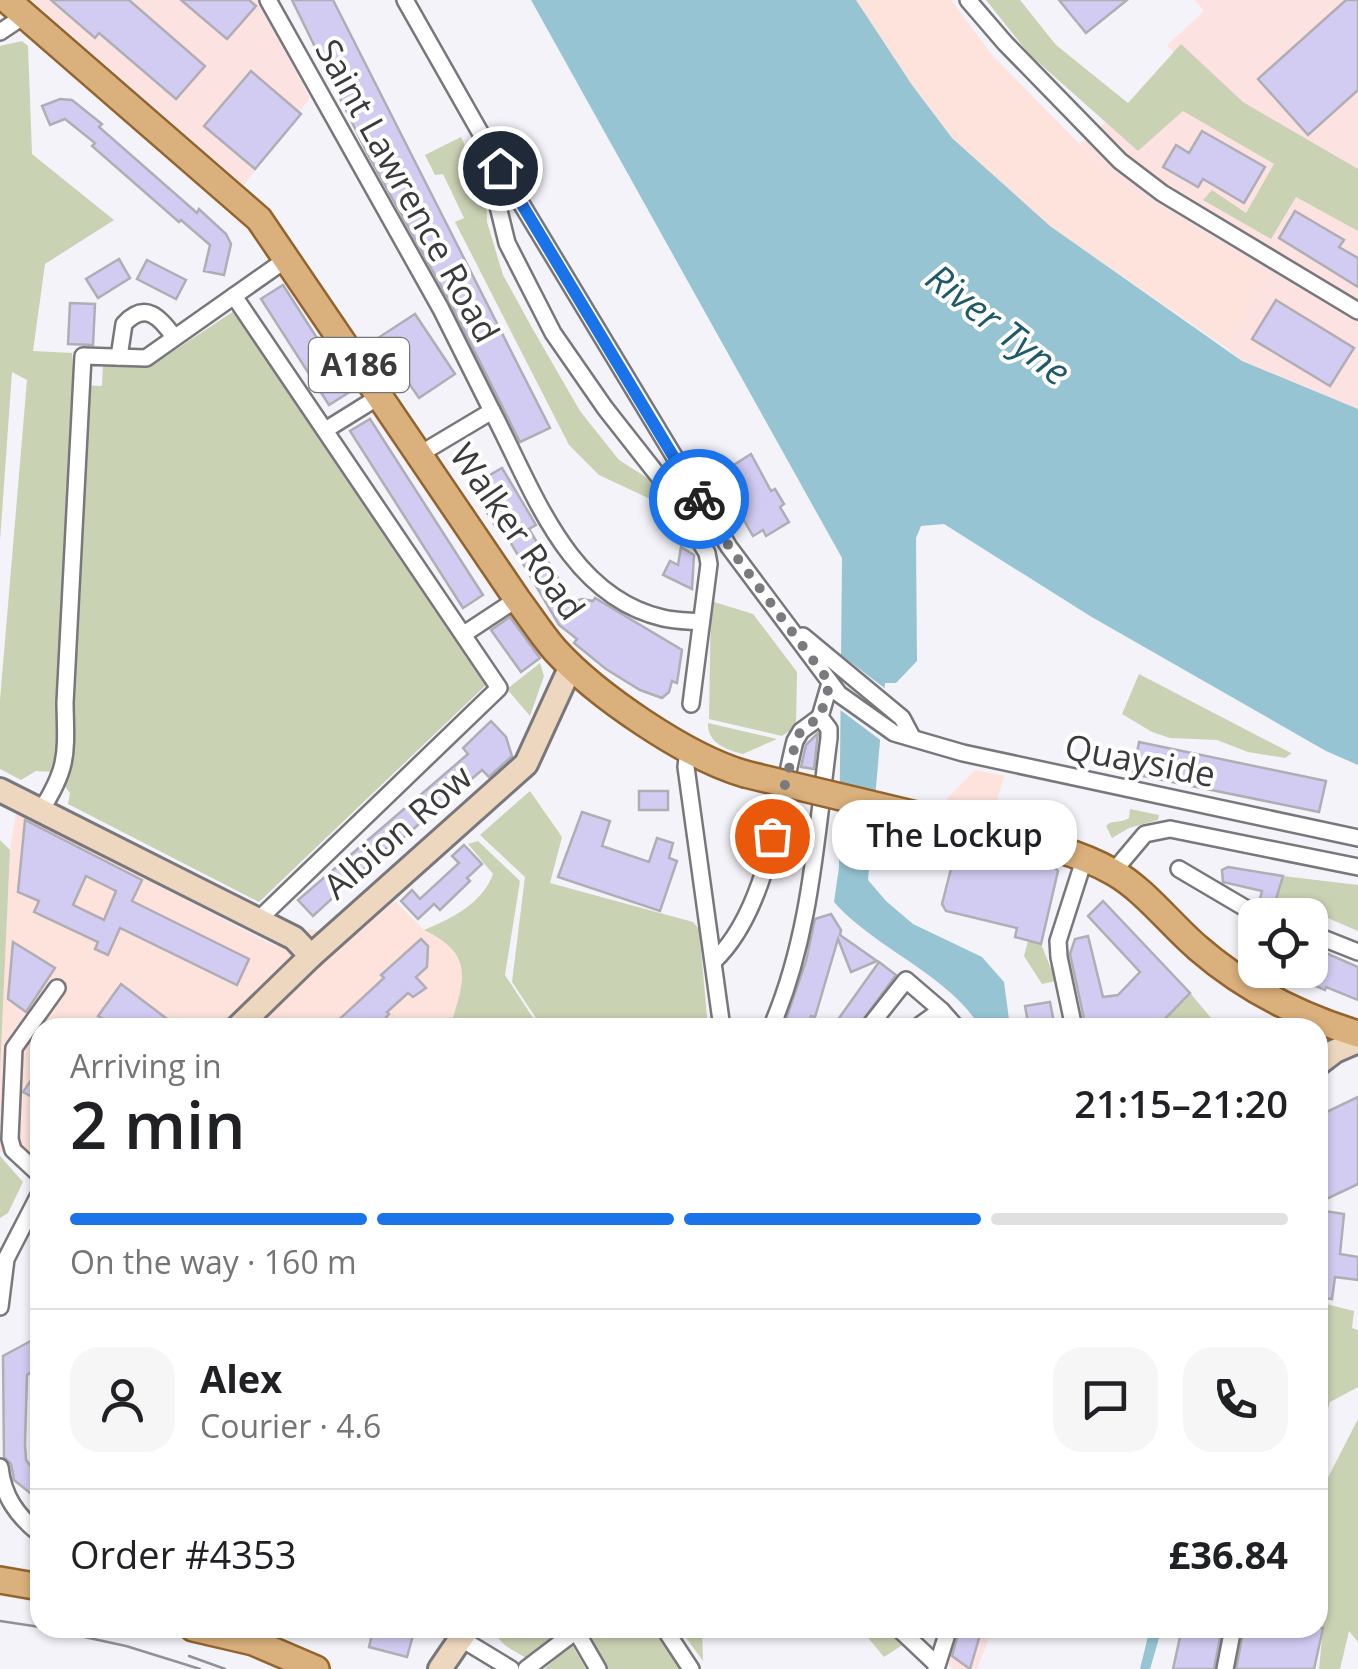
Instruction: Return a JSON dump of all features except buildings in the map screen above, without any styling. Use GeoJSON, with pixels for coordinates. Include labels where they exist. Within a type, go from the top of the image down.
{"type":"FeatureCollection","features":[{"type":"Feature","properties":{"kind":"main road","name":"Walker Road"},"geometry":{"type":"LineString","coordinates":[[15,8],[259,219],[517,599],[571,666],[624,708],[714,763],[745,774],[1085,857],[1118,874]]}},
{"type":"Feature","properties":{"kind":"main road","name":"A186"},"geometry":{"type":"LineString","coordinates":[[1118,874],[1208,956],[1297,1018]]}},
{"type":"Feature","properties":{"kind":"main road"},"geometry":{"type":"LineString","coordinates":[[0,1580],[30,1586]]}},
{"type":"Feature","properties":{"kind":"main road"},"geometry":{"type":"LineString","coordinates":[[213,1638],[277,1669]]}},
{"type":"Feature","properties":{"kind":"main road"},"geometry":{"type":"LineString","coordinates":[[237,1638],[316,1669]]}},
{"type":"Feature","properties":{"kind":"street","name":"Saint Lawrence Road"},"geometry":{"type":"LineString","coordinates":[[268,0],[441,309],[566,551],[593,582],[633,607],[662,618],[701,622],[707,554],[660,478],[605,408],[554,333],[507,242],[496,206],[496,198],[510,184]]}},
{"type":"Feature","properties":{"kind":"street"},"geometry":{"type":"LineString","coordinates":[[406,0],[510,184],[729,548],[834,689],[822,719],[801,730],[796,741],[764,867],[746,918],[731,945],[714,960]]}},
{"type":"Feature","properties":{"kind":"street"},"geometry":{"type":"LineString","coordinates":[[968,0],[1120,161],[1162,193],[1358,311]]}},
{"type":"Feature","properties":{"kind":"street"},"geometry":{"type":"LineString","coordinates":[[0,32],[15,8]]}},
{"type":"Feature","properties":{"kind":"street"},"geometry":{"type":"LineString","coordinates":[[32,807],[62,779],[66,750],[65,702],[83,356],[146,358],[288,258]]}},
{"type":"Feature","properties":{"kind":"street"},"geometry":{"type":"LineString","coordinates":[[234,296],[327,428],[498,688],[257,921]]}},
{"type":"Feature","properties":{"kind":"street"},"geometry":{"type":"LineString","coordinates":[[118,357],[124,324],[139,312],[150,312],[161,319],[174,337]]}},
{"type":"Feature","properties":{"kind":"street"},"geometry":{"type":"LineString","coordinates":[[327,428],[380,396]]}},
{"type":"Feature","properties":{"kind":"street"},"geometry":{"type":"LineString","coordinates":[[420,454],[492,411]]}},
{"type":"Feature","properties":{"kind":"street"},"geometry":{"type":"LineString","coordinates":[[464,634],[517,599]]}},
{"type":"Feature","properties":{"kind":"street"},"geometry":{"type":"LineString","coordinates":[[781,618],[902,718],[911,735]]}},
{"type":"Feature","properties":{"kind":"street"},"geometry":{"type":"LineString","coordinates":[[691,704],[701,622]]}},
{"type":"Feature","properties":{"kind":"street","name":"Albion Row"},"geometry":{"type":"LineString","coordinates":[[246,1018],[526,764],[571,666]]}},
{"type":"Feature","properties":{"kind":"street","name":"Quayside"},"geometry":{"type":"LineString","coordinates":[[834,689],[884,728],[964,753],[1358,838]]}},
{"type":"Feature","properties":{"kind":"street"},"geometry":{"type":"LineString","coordinates":[[775,1018],[792,978],[806,912],[829,730],[822,719]]}},
{"type":"Feature","properties":{"kind":"street"},"geometry":{"type":"LineString","coordinates":[[688,748],[686,768],[721,1018]]}},
{"type":"Feature","properties":{"kind":"street"},"geometry":{"type":"LineString","coordinates":[[0,790],[294,938],[311,956]]}},
{"type":"Feature","properties":{"kind":"street"},"geometry":{"type":"LineString","coordinates":[[1118,874],[1145,834],[1170,829],[1358,867]]}},
{"type":"Feature","properties":{"kind":"street"},"geometry":{"type":"LineString","coordinates":[[1072,1018],[1058,949],[1066,909],[1085,857]]}},
{"type":"Feature","properties":{"kind":"street"},"geometry":{"type":"LineString","coordinates":[[1179,869],[1238,903]]}},
{"type":"Feature","properties":{"kind":"street"},"geometry":{"type":"LineString","coordinates":[[1328,940],[1358,952]]}},
{"type":"Feature","properties":{"kind":"street"},"geometry":{"type":"LineString","coordinates":[[876,1018],[906,980],[948,1018]]}},
{"type":"Feature","properties":{"kind":"street"},"geometry":{"type":"LineString","coordinates":[[36,1018],[57,988]]}},
{"type":"Feature","properties":{"kind":"street"},"geometry":{"type":"LineString","coordinates":[[929,1018],[940,1010]]}},
{"type":"Feature","properties":{"kind":"street"},"geometry":{"type":"LineString","coordinates":[[30,1026],[14,1048],[10,1139],[12,1150],[30,1167]]}},
{"type":"Feature","properties":{"kind":"street"},"geometry":{"type":"LineString","coordinates":[[0,1307],[10,1246],[30,1211]]}},
{"type":"Feature","properties":{"kind":"street"},"geometry":{"type":"LineString","coordinates":[[0,1467],[7,1495],[30,1525]]}},
{"type":"Feature","properties":{"kind":"street"},"geometry":{"type":"LineString","coordinates":[[442,1667],[461,1638]]}},
{"type":"Feature","properties":{"kind":"street"},"geometry":{"type":"LineString","coordinates":[[471,1638],[512,1669]]}},
{"type":"Feature","properties":{"kind":"street"},"geometry":{"type":"LineString","coordinates":[[526,1669],[567,1638]]}},
{"type":"Feature","properties":{"kind":"street"},"geometry":{"type":"LineString","coordinates":[[580,1638],[598,1669]]}},
{"type":"Feature","properties":{"kind":"street"},"geometry":{"type":"LineString","coordinates":[[671,1638],[691,1669]]}},
{"type":"Feature","properties":{"kind":"street"},"geometry":{"type":"LineString","coordinates":[[908,1638],[936,1666],[946,1638]]}},
{"type":"Feature","properties":{"kind":"street"},"geometry":{"type":"LineString","coordinates":[[1226,1669],[1231,1638]]}},
{"type":"Feature","properties":{"kind":"shaded area"},"geometry":{"type":"Polygon","coordinates":[[[31,0],[258,0],[310,98],[244,185],[31,0]]]}},
{"type":"Feature","properties":{"kind":"shaded area"},"geometry":{"type":"Polygon","coordinates":[[[856,0],[951,0],[993,56],[1111,176],[1268,275],[1225,347],[1050,226],[952,138],[856,0]]]}},
{"type":"Feature","properties":{"kind":"shaded area"},"geometry":{"type":"Polygon","coordinates":[[[1195,0],[1358,0],[1358,409],[1242,361],[1225,347],[1267,275],[1111,176],[1080,144],[1180,60],[1167,45],[1204,11],[1195,0]]]}},
{"type":"Feature","properties":{"kind":"shaded area"},"geometry":{"type":"Polygon","coordinates":[[[975,770],[1004,776],[993,814],[943,803],[975,770]]]}},
{"type":"Feature","properties":{"kind":"shaded area"},"geometry":{"type":"Polygon","coordinates":[[[16,812],[275,946],[310,929],[351,939],[395,901],[424,930],[446,941],[459,960],[464,980],[453,1018],[30,1018],[30,1153],[0,1152],[10,850],[16,812]]]}},
{"type":"Feature","properties":{"kind":"shaded area"},"geometry":{"type":"Polygon","coordinates":[[[955,1638],[989,1638],[977,1669],[954,1669],[947,1663],[955,1638]]]}},
{"type":"Feature","properties":{"kind":"green space"},"geometry":{"type":"Polygon","coordinates":[[[986,0],[1020,0],[1056,45],[1128,103],[1181,44],[1243,102],[1358,169],[1358,231],[1296,197],[1271,239],[1203,200],[1212,190],[1246,213],[1274,164],[1183,111],[1138,151],[1029,54],[986,0]]]}},
{"type":"Feature","properties":{"kind":"green space"},"geometry":{"type":"Polygon","coordinates":[[[22,41],[28,46],[32,154],[114,220],[45,264],[33,351],[72,353],[74,385],[102,386],[103,364],[154,364],[237,309],[487,684],[259,902],[68,804],[70,793],[54,772],[36,771],[21,780],[0,769],[0,700],[27,380],[12,372],[0,541],[0,46],[22,41]]]}},
{"type":"Feature","properties":{"kind":"green space"},"geometry":{"type":"Polygon","coordinates":[[[461,137],[486,191],[487,222],[503,275],[580,411],[619,460],[649,479],[663,505],[599,475],[569,445],[455,222],[464,218],[443,174],[435,175],[425,155],[461,137]]]}},
{"type":"Feature","properties":{"kind":"green space"},"geometry":{"type":"Polygon","coordinates":[[[711,601],[753,614],[797,672],[796,727],[782,736],[709,719],[711,601]]]}},
{"type":"Feature","properties":{"kind":"green space"},"geometry":{"type":"Polygon","coordinates":[[[540,663],[544,676],[530,716],[507,689],[540,663]]]}},
{"type":"Feature","properties":{"kind":"green space"},"geometry":{"type":"Polygon","coordinates":[[[1139,674],[1292,753],[1285,758],[1248,752],[1217,740],[1170,738],[1152,732],[1122,714],[1139,674]]]}},
{"type":"Feature","properties":{"kind":"green space"},"geometry":{"type":"Polygon","coordinates":[[[708,723],[777,739],[743,754],[714,741],[708,723]]]}},
{"type":"Feature","properties":{"kind":"green space"},"geometry":{"type":"Polygon","coordinates":[[[530,791],[562,837],[550,883],[693,922],[699,929],[707,1018],[536,1018],[512,982],[525,877],[480,835],[530,791]]]}},
{"type":"Feature","properties":{"kind":"green space"},"geometry":{"type":"Polygon","coordinates":[[[1130,809],[1159,815],[1158,820],[1129,828],[1112,838],[1106,826],[1129,818],[1130,809]]]}},
{"type":"Feature","properties":{"kind":"green space"},"geometry":{"type":"Polygon","coordinates":[[[0,840],[10,850],[0,1073],[0,840]]]}},
{"type":"Feature","properties":{"kind":"green space"},"geometry":{"type":"Polygon","coordinates":[[[478,841],[520,881],[505,975],[533,1018],[453,1018],[462,983],[459,960],[441,939],[424,930],[465,909],[488,885],[493,874],[468,844],[478,841]]]}},
{"type":"Feature","properties":{"kind":"green space"},"geometry":{"type":"Polygon","coordinates":[[[1283,876],[1358,885],[1358,931],[1328,918],[1328,898],[1276,898],[1283,876]]]}},
{"type":"Feature","properties":{"kind":"green space"},"geometry":{"type":"Polygon","coordinates":[[[1028,941],[1041,944],[1056,981],[1042,984],[1024,956],[1028,941]]]}},
{"type":"Feature","properties":{"kind":"green space"},"geometry":{"type":"Polygon","coordinates":[[[1190,993],[1211,1018],[1166,1018],[1190,993]]]}},
{"type":"Feature","properties":{"kind":"green space"},"geometry":{"type":"Polygon","coordinates":[[[0,1156],[23,1182],[8,1213],[0,1218],[0,1156]]]}},
{"type":"Feature","properties":{"kind":"green space"},"geometry":{"type":"Polygon","coordinates":[[[1328,1304],[1354,1311],[1352,1328],[1358,1330],[1358,1387],[1330,1402],[1328,1409],[1328,1304]]]}},
{"type":"Feature","properties":{"kind":"green space"},"geometry":{"type":"Polygon","coordinates":[[[1358,1419],[1358,1642],[1349,1631],[1340,1669],[1319,1669],[1322,1638],[1328,1638],[1328,1478],[1358,1419]]]}},
{"type":"Feature","properties":{"kind":"green space"},"geometry":{"type":"Polygon","coordinates":[[[499,1638],[556,1638],[528,1659],[499,1638]]]}},
{"type":"Feature","properties":{"kind":"green space"},"geometry":{"type":"Polygon","coordinates":[[[587,1638],[660,1638],[680,1669],[605,1669],[587,1638]]]}},
{"type":"Feature","properties":{"kind":"green space"},"geometry":{"type":"Polygon","coordinates":[[[686,1638],[702,1638],[703,1661],[686,1638]]]}},
{"type":"Feature","properties":{"kind":"green space"},"geometry":{"type":"Polygon","coordinates":[[[868,1638],[898,1638],[904,1644],[884,1657],[868,1638]]]}},
{"type":"Feature","properties":{"kind":"green space"},"geometry":{"type":"Polygon","coordinates":[[[572,1645],[586,1669],[544,1669],[572,1645]]]}},
{"type":"Feature","properties":{"kind":"water","name":"River Tyne"},"geometry":{"type":"Polygon","coordinates":[[[531,0],[856,0],[952,138],[1050,226],[1242,361],[1358,409],[1358,765],[1326,751],[1090,616],[944,524],[921,526],[916,538],[917,661],[896,683],[885,683],[868,880],[913,924],[982,957],[1004,982],[1009,1018],[973,1018],[950,992],[869,934],[834,902],[839,867],[842,558],[531,0]]]}},
{"type":"Feature","properties":{"kind":"water"},"geometry":{"type":"Polygon","coordinates":[[[1148,1638],[1159,1638],[1150,1669],[1140,1669],[1148,1638]]]}},
{"type":"Feature","properties":{"kind":"pier"},"geometry":{"type":"Polygon","coordinates":[[[840,654],[887,690],[883,742],[839,709],[840,654]]]}},
{"type":"Feature","properties":{"kind":"tram line"},"geometry":{"type":"LineString","coordinates":[[0,1621],[30,1626]]}},
{"type":"Feature","properties":{"kind":"tram line"},"geometry":{"type":"LineString","coordinates":[[89,1638],[200,1669]]}},
{"type":"Feature","properties":{"kind":"tram line"},"geometry":{"type":"LineString","coordinates":[[189,1656],[225,1669]]}},
{"type":"Feature","properties":{"kind":"way so far"},"geometry":{"type":"LineString","coordinates":[[699,499],[732,551],[830,683],[820,717],[801,730],[796,741],[772,836]]}},
{"type":"Feature","properties":{"kind":"place","name":"The Lockup"},"geometry":{"type":"Point","coordinates":[772,836]}},
{"type":"Feature","properties":{"kind":"route"},"geometry":{"type":"LineString","coordinates":[[500,168],[699,499]]}}]}
